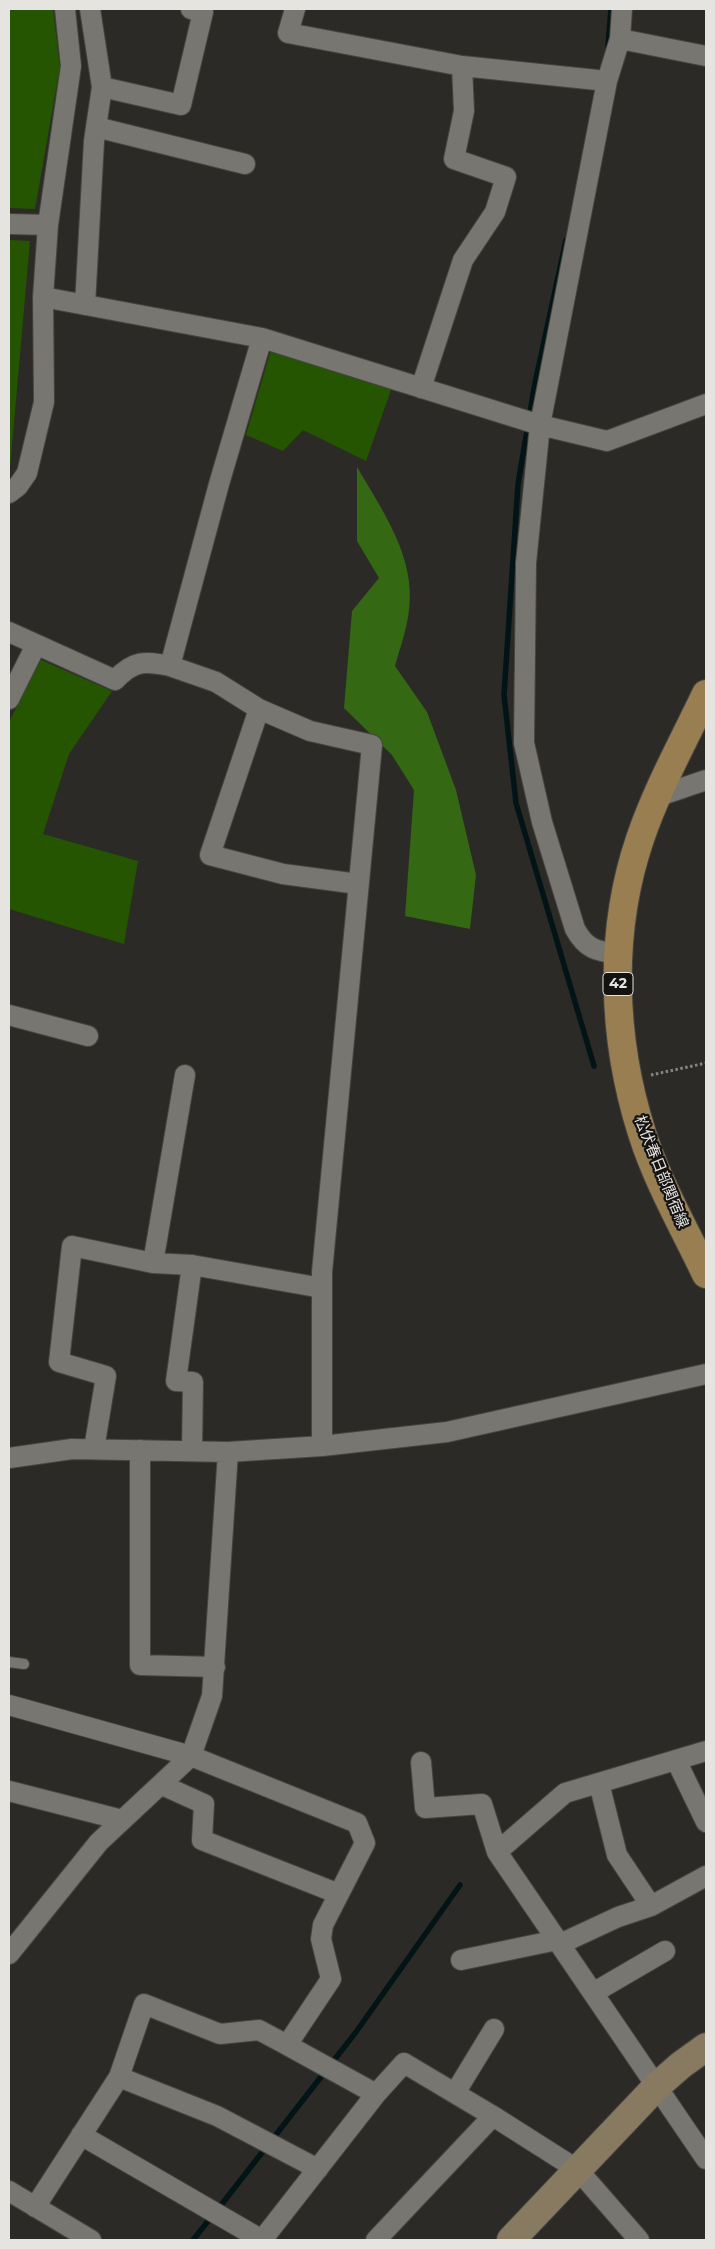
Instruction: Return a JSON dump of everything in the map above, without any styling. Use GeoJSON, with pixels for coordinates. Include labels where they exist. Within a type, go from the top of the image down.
{"type":"FeatureCollection","features":[{"type":"Feature","properties":{"kind":"main road","name":"松伏春日部関宿線"},"geometry":{"type":"LineString","coordinates":[[706,694],[656,797],[640,840],[629,883],[618,954],[621,1034],[628,1083],[642,1134],[659,1175],[706,1274]]}},
{"type":"Feature","properties":{"kind":"street"},"geometry":{"type":"LineString","coordinates":[[9,493],[18,486],[27,473],[44,402],[43,297],[48,225],[71,66],[65,9]]}},
{"type":"Feature","properties":{"kind":"street"},"geometry":{"type":"LineString","coordinates":[[85,305],[96,127],[102,87],[90,9]]}},
{"type":"Feature","properties":{"kind":"street"},"geometry":{"type":"LineString","coordinates":[[102,87],[181,105],[203,12],[191,9]]}},
{"type":"Feature","properties":{"kind":"street"},"geometry":{"type":"LineString","coordinates":[[294,9],[288,33],[462,66],[607,82]]}},
{"type":"Feature","properties":{"kind":"street"},"geometry":{"type":"LineString","coordinates":[[618,954],[600,952],[583,943],[575,929],[542,822],[524,743],[526,563],[540,425],[607,82],[620,39],[622,9]]}},
{"type":"Feature","properties":{"kind":"street"},"geometry":{"type":"LineString","coordinates":[[620,39],[706,56]]}},
{"type":"Feature","properties":{"kind":"street"},"geometry":{"type":"LineString","coordinates":[[421,388],[463,260],[495,212],[506,177],[454,159],[464,111],[462,66]]}},
{"type":"Feature","properties":{"kind":"street"},"geometry":{"type":"LineString","coordinates":[[96,127],[245,164]]}},
{"type":"Feature","properties":{"kind":"street"},"geometry":{"type":"LineString","coordinates":[[9,224],[48,225]]}},
{"type":"Feature","properties":{"kind":"street"},"geometry":{"type":"LineString","coordinates":[[43,297],[262,338],[540,425],[607,441],[706,404]]}},
{"type":"Feature","properties":{"kind":"street"},"geometry":{"type":"LineString","coordinates":[[170,666],[219,484],[262,338]]}},
{"type":"Feature","properties":{"kind":"street"},"geometry":{"type":"LineString","coordinates":[[9,632],[115,680],[127,667],[150,662],[170,666],[216,682],[258,709],[310,731],[372,745],[322,1288],[322,1446]]}},
{"type":"Feature","properties":{"kind":"street"},"geometry":{"type":"LineString","coordinates":[[9,699],[36,645]]}},
{"type":"Feature","properties":{"kind":"street"},"geometry":{"type":"LineString","coordinates":[[258,709],[210,855],[283,874],[358,884]]}},
{"type":"Feature","properties":{"kind":"street"},"geometry":{"type":"LineString","coordinates":[[656,797],[706,780]]}},
{"type":"Feature","properties":{"kind":"street"},"geometry":{"type":"LineString","coordinates":[[9,1015],[88,1036]]}},
{"type":"Feature","properties":{"kind":"street"},"geometry":{"type":"LineString","coordinates":[[154,1263],[184,1075]]}},
{"type":"Feature","properties":{"kind":"street"},"geometry":{"type":"LineString","coordinates":[[94,1450],[106,1376],[59,1362],[72,1246],[154,1263],[192,1265],[322,1288]]}},
{"type":"Feature","properties":{"kind":"street"},"geometry":{"type":"LineString","coordinates":[[192,1265],[176,1381],[193,1382],[192,1451]]}},
{"type":"Feature","properties":{"kind":"street"},"geometry":{"type":"LineString","coordinates":[[9,1458],[72,1450],[228,1452],[322,1446],[448,1432],[706,1374]]}},
{"type":"Feature","properties":{"kind":"street"},"geometry":{"type":"LineString","coordinates":[[140,1450],[140,1664],[215,1667]]}},
{"type":"Feature","properties":{"kind":"street"},"geometry":{"type":"LineString","coordinates":[[9,1954],[99,1842],[191,1756],[212,1696],[228,1452]]}},
{"type":"Feature","properties":{"kind":"street"},"geometry":{"type":"LineString","coordinates":[[9,1705],[191,1756],[357,1823],[365,1843],[322,1925],[321,1939],[331,1979],[287,2045]]}},
{"type":"Feature","properties":{"kind":"street"},"geometry":{"type":"LineString","coordinates":[[497,1852],[565,1793],[706,1751]]}},
{"type":"Feature","properties":{"kind":"street"},"geometry":{"type":"LineString","coordinates":[[676,1760],[706,1822]]}},
{"type":"Feature","properties":{"kind":"street"},"geometry":{"type":"LineString","coordinates":[[421,1762],[425,1808],[482,1804],[497,1852],[706,2159]]}},
{"type":"Feature","properties":{"kind":"street"},"geometry":{"type":"LineString","coordinates":[[599,1783],[617,1855],[651,1906]]}},
{"type":"Feature","properties":{"kind":"street"},"geometry":{"type":"LineString","coordinates":[[162,1785],[204,1804],[202,1840],[339,1894]]}},
{"type":"Feature","properties":{"kind":"street"},"geometry":{"type":"LineString","coordinates":[[9,1791],[122,1820]]}},
{"type":"Feature","properties":{"kind":"street"},"geometry":{"type":"LineString","coordinates":[[461,1960],[558,1942],[618,1917],[651,1906],[706,1876]]}},
{"type":"Feature","properties":{"kind":"street"},"geometry":{"type":"LineString","coordinates":[[593,1993],[665,1951]]}},
{"type":"Feature","properties":{"kind":"street"},"geometry":{"type":"LineString","coordinates":[[36,2207],[119,2077],[144,2004],[220,2034],[259,2030],[376,2094]]}},
{"type":"Feature","properties":{"kind":"street"},"geometry":{"type":"LineString","coordinates":[[455,2093],[494,2029]]}},
{"type":"Feature","properties":{"kind":"street"},"geometry":{"type":"LineString","coordinates":[[511,2240],[657,2086],[706,2047]]}},
{"type":"Feature","properties":{"kind":"street"},"geometry":{"type":"LineString","coordinates":[[82,2135],[262,2240],[376,2094],[404,2063],[578,2170],[639,2240]]}},
{"type":"Feature","properties":{"kind":"street"},"geometry":{"type":"LineString","coordinates":[[119,2077],[218,2116],[318,2169]]}},
{"type":"Feature","properties":{"kind":"street"},"geometry":{"type":"LineString","coordinates":[[376,2240],[493,2116]]}},
{"type":"Feature","properties":{"kind":"street"},"geometry":{"type":"LineString","coordinates":[[9,2191],[91,2240]]}},
{"type":"Feature","properties":{"kind":"lane"},"geometry":{"type":"LineString","coordinates":[[9,1662],[24,1664]]}},
{"type":"Feature","properties":{"kind":"path"},"geometry":{"type":"LineString","coordinates":[[628,1083],[643,1076],[706,1064]]}},
{"type":"Feature","properties":{"kind":"green space"},"geometry":{"type":"Polygon","coordinates":[[[9,9],[53,9],[60,67],[35,209],[9,208],[9,9]]]}},
{"type":"Feature","properties":{"kind":"green space"},"geometry":{"type":"Polygon","coordinates":[[[9,240],[30,241],[9,479],[9,240]]]}},
{"type":"Feature","properties":{"kind":"green space"},"geometry":{"type":"Polygon","coordinates":[[[271,350],[392,387],[366,461],[303,430],[283,451],[246,435],[271,350]]]}},
{"type":"Feature","properties":{"kind":"green space"},"geometry":{"type":"Polygon","coordinates":[[[357,467],[395,535],[407,571],[410,590],[409,610],[395,666],[427,712],[456,790],[476,875],[470,929],[405,916],[414,790],[392,755],[344,708],[352,611],[379,578],[357,541],[357,467]]]}},
{"type":"Feature","properties":{"kind":"green space"},"geometry":{"type":"Polygon","coordinates":[[[41,660],[112,691],[69,754],[43,834],[138,861],[124,944],[9,909],[9,722],[41,660]]]}},
{"type":"Feature","properties":{"kind":"waterway"},"geometry":{"type":"LineString","coordinates":[[608,46],[611,9]]}},
{"type":"Feature","properties":{"kind":"waterway"},"geometry":{"type":"LineString","coordinates":[[566,240],[535,383],[518,484],[504,695],[516,803],[594,1066]]}},
{"type":"Feature","properties":{"kind":"waterway"},"geometry":{"type":"LineString","coordinates":[[218,2209],[356,2032],[460,1885]]}},
{"type":"Feature","properties":{"kind":"waterway"},"geometry":{"type":"LineString","coordinates":[[193,2240],[212,2216]]}}]}
